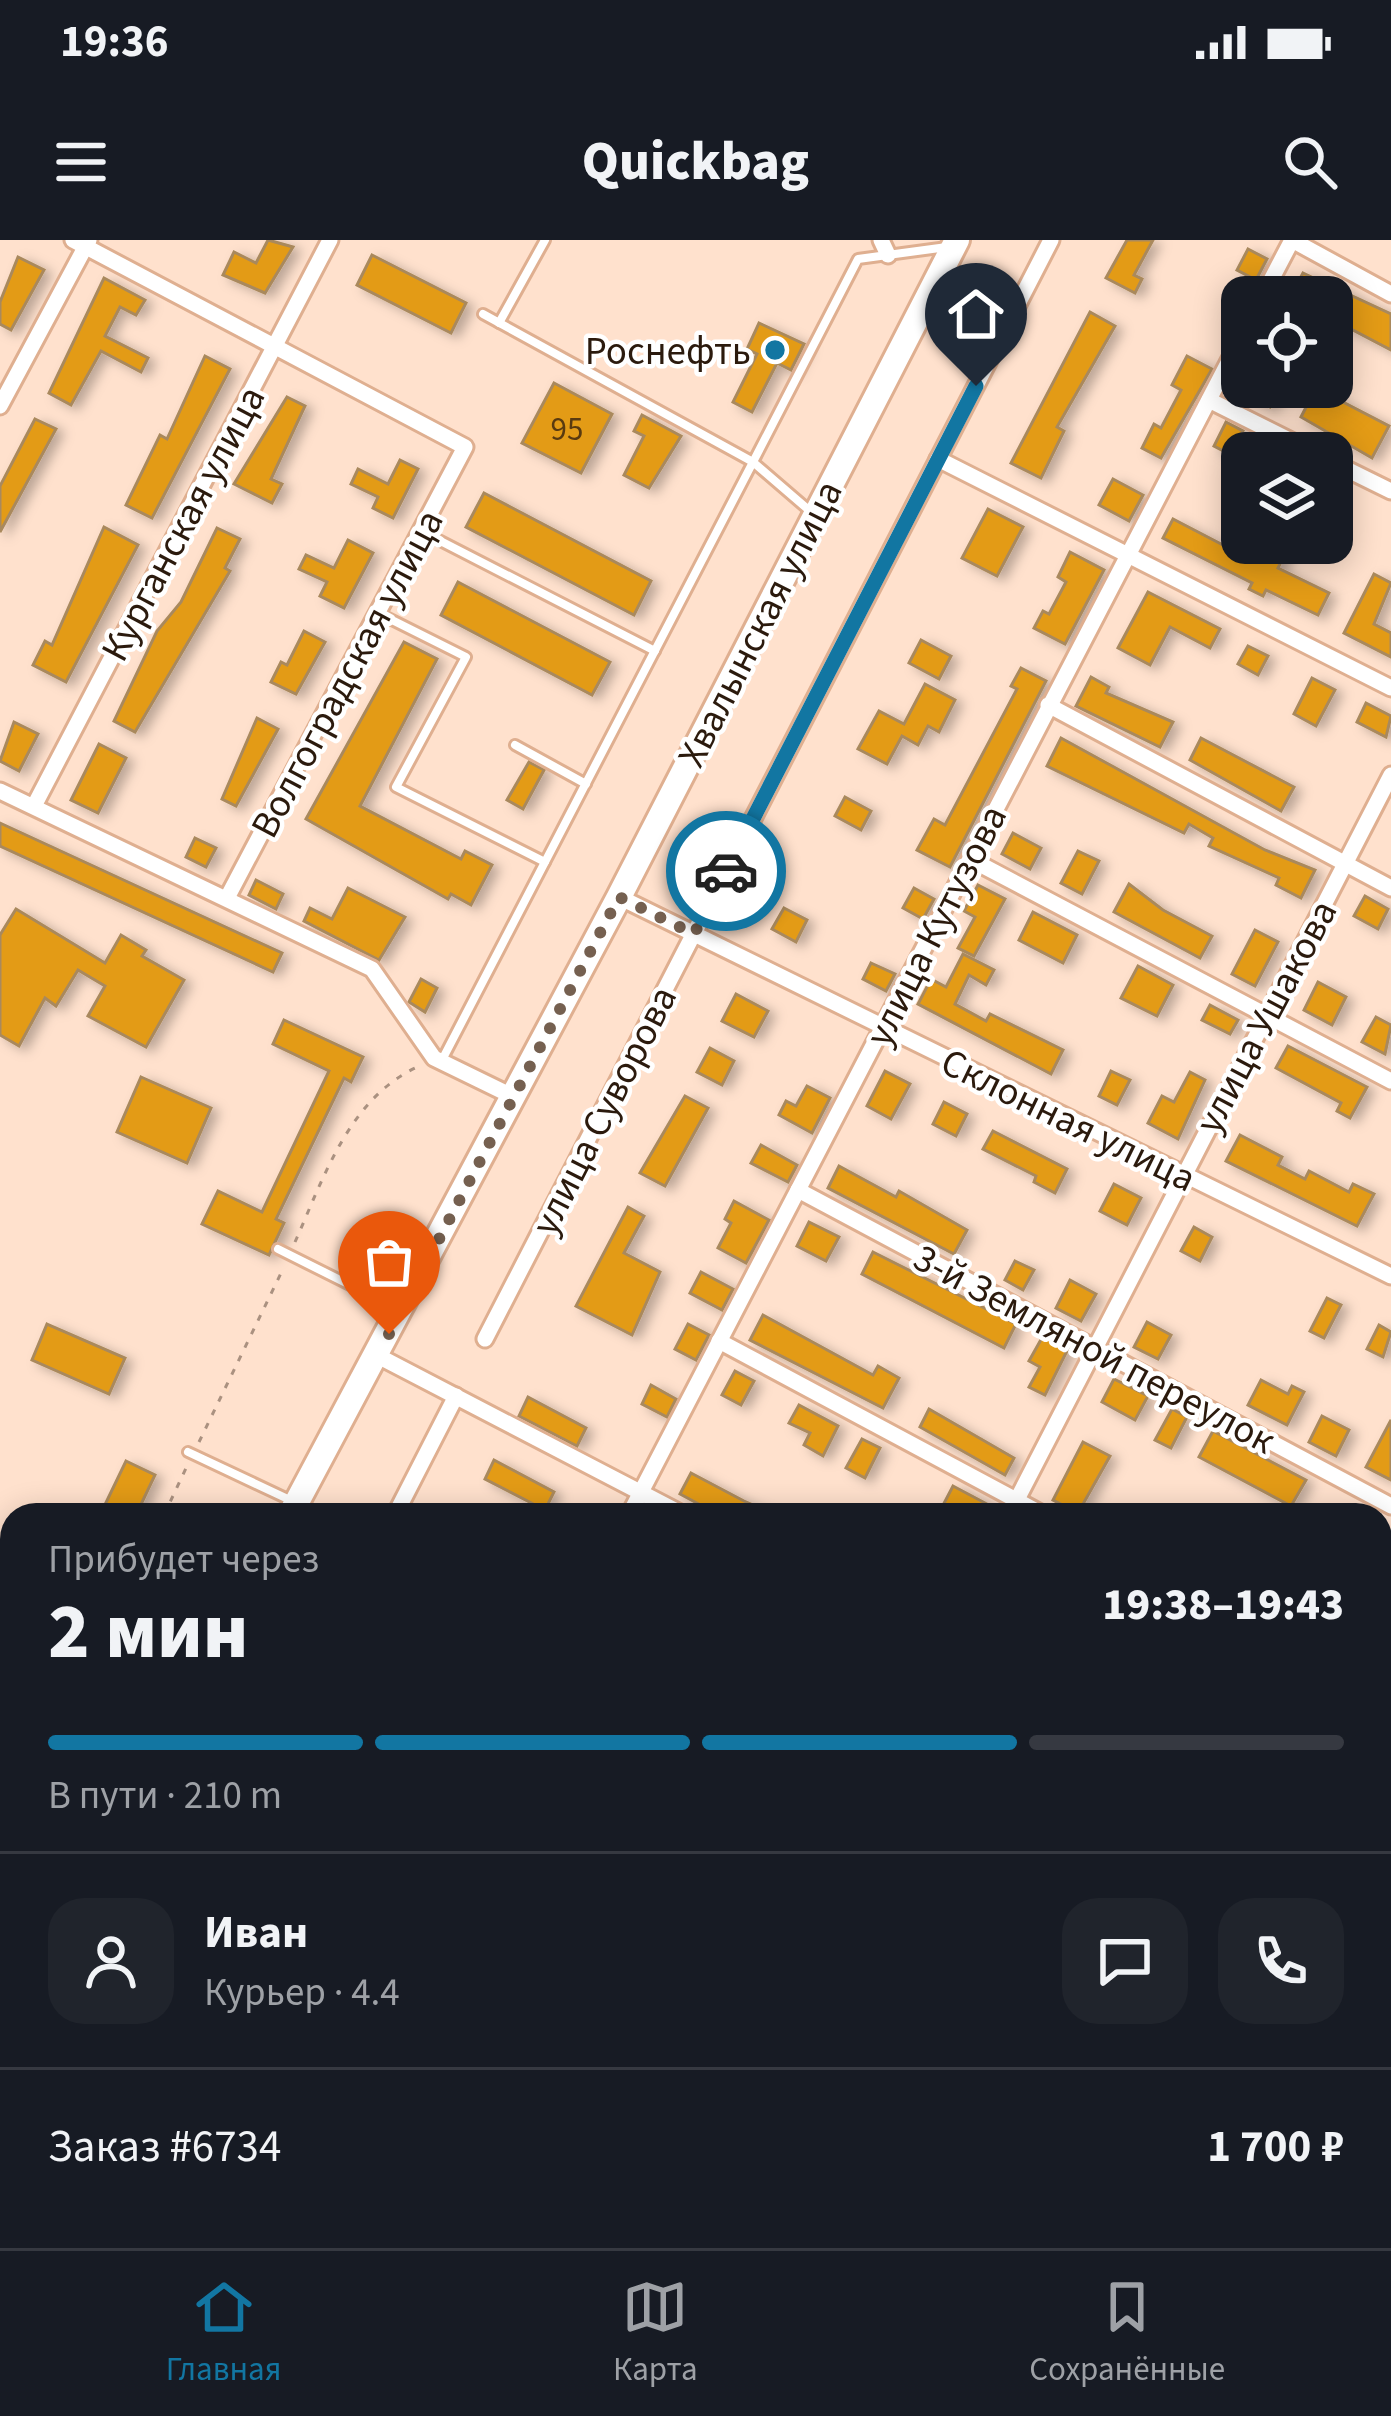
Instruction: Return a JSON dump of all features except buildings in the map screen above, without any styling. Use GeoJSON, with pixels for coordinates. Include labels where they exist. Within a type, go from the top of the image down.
{"type":"FeatureCollection","features":[{"type":"Feature","properties":{"kind":"main road","name":"Хвалынская улица"},"geometry":{"type":"LineString","coordinates":[[297,1503],[619,897],[956,243]]}},
{"type":"Feature","properties":{"kind":"street","name":"Курганская улица"},"geometry":{"type":"LineString","coordinates":[[34,806],[330,240]]}},
{"type":"Feature","properties":{"kind":"street","name":"улица Суворова"},"geometry":{"type":"LineString","coordinates":[[485,1340],[1051,240]]}},
{"type":"Feature","properties":{"kind":"street"},"geometry":{"type":"LineString","coordinates":[[1273,276],[1292,240],[1391,293]]}},
{"type":"Feature","properties":{"kind":"street"},"geometry":{"type":"LineString","coordinates":[[0,406],[83,242],[275,346]]}},
{"type":"Feature","properties":{"kind":"street","name":"Волгоградская улица"},"geometry":{"type":"LineString","coordinates":[[227,898],[465,447],[275,346]]}},
{"type":"Feature","properties":{"kind":"street","name":"улица Кутузова"},"geometry":{"type":"LineString","coordinates":[[635,1503],[1221,377]]}},
{"type":"Feature","properties":{"kind":"street"},"geometry":{"type":"LineString","coordinates":[[1209,400],[1273,432]]}},
{"type":"Feature","properties":{"kind":"street"},"geometry":{"type":"LineString","coordinates":[[938,460],[1391,688]]}},
{"type":"Feature","properties":{"kind":"street"},"geometry":{"type":"LineString","coordinates":[[1353,472],[1391,491]]}},
{"type":"Feature","properties":{"kind":"street"},"geometry":{"type":"LineString","coordinates":[[1048,705],[1391,888]]}},
{"type":"Feature","properties":{"kind":"street","name":"улица Ушакова"},"geometry":{"type":"LineString","coordinates":[[1015,1503],[1391,775]]}},
{"type":"Feature","properties":{"kind":"street"},"geometry":{"type":"LineString","coordinates":[[0,791],[372,969],[438,1059],[510,1095]]}},
{"type":"Feature","properties":{"kind":"street"},"geometry":{"type":"LineString","coordinates":[[970,859],[1391,1081]]}},
{"type":"Feature","properties":{"kind":"street","name":"Склонная улица"},"geometry":{"type":"LineString","coordinates":[[619,897],[1391,1276]]}},
{"type":"Feature","properties":{"kind":"street","name":"3-й Земляной переулок"},"geometry":{"type":"LineString","coordinates":[[798,1190],[1385,1503]]}},
{"type":"Feature","properties":{"kind":"street"},"geometry":{"type":"LineString","coordinates":[[719,1341],[1003,1503]]}},
{"type":"Feature","properties":{"kind":"street"},"geometry":{"type":"LineString","coordinates":[[378,1356],[662,1503]]}},
{"type":"Feature","properties":{"kind":"street"},"geometry":{"type":"LineString","coordinates":[[401,1503],[456,1396]]}},
{"type":"Feature","properties":{"kind":"lane"},"geometry":{"type":"LineString","coordinates":[[499,323],[545,240]]}},
{"type":"Feature","properties":{"kind":"lane"},"geometry":{"type":"LineString","coordinates":[[438,1059],[857,259],[884,247],[956,243]]}},
{"type":"Feature","properties":{"kind":"lane"},"geometry":{"type":"LineString","coordinates":[[483,314],[753,463],[814,515]]}},
{"type":"Feature","properties":{"kind":"lane"},"geometry":{"type":"LineString","coordinates":[[421,531],[655,651]]}},
{"type":"Feature","properties":{"kind":"lane"},"geometry":{"type":"LineString","coordinates":[[378,613],[466,657],[396,787],[544,862]]}},
{"type":"Feature","properties":{"kind":"lane"},"geometry":{"type":"LineString","coordinates":[[514,745],[586,784]]}},
{"type":"Feature","properties":{"kind":"lane"},"geometry":{"type":"LineString","coordinates":[[278,1250],[400,1311]]}},
{"type":"Feature","properties":{"kind":"lane"},"geometry":{"type":"LineString","coordinates":[[190,1453],[283,1503]]}},
{"type":"Feature","properties":{"kind":"path"},"geometry":{"type":"LineString","coordinates":[[169,1503],[339,1145],[385,1085],[438,1059]]}},
{"type":"Feature","properties":{"kind":"way so far"},"geometry":{"type":"LineString","coordinates":[[389,1334],[510,1095],[619,897],[694,934],[726,871]]}},
{"type":"Feature","properties":{"kind":"place","name":"Роснефть"},"geometry":{"type":"Point","coordinates":[775,350]}},
{"type":"Feature","properties":{"kind":"route"},"geometry":{"type":"LineString","coordinates":[[726,871],[976,386]]}}]}
